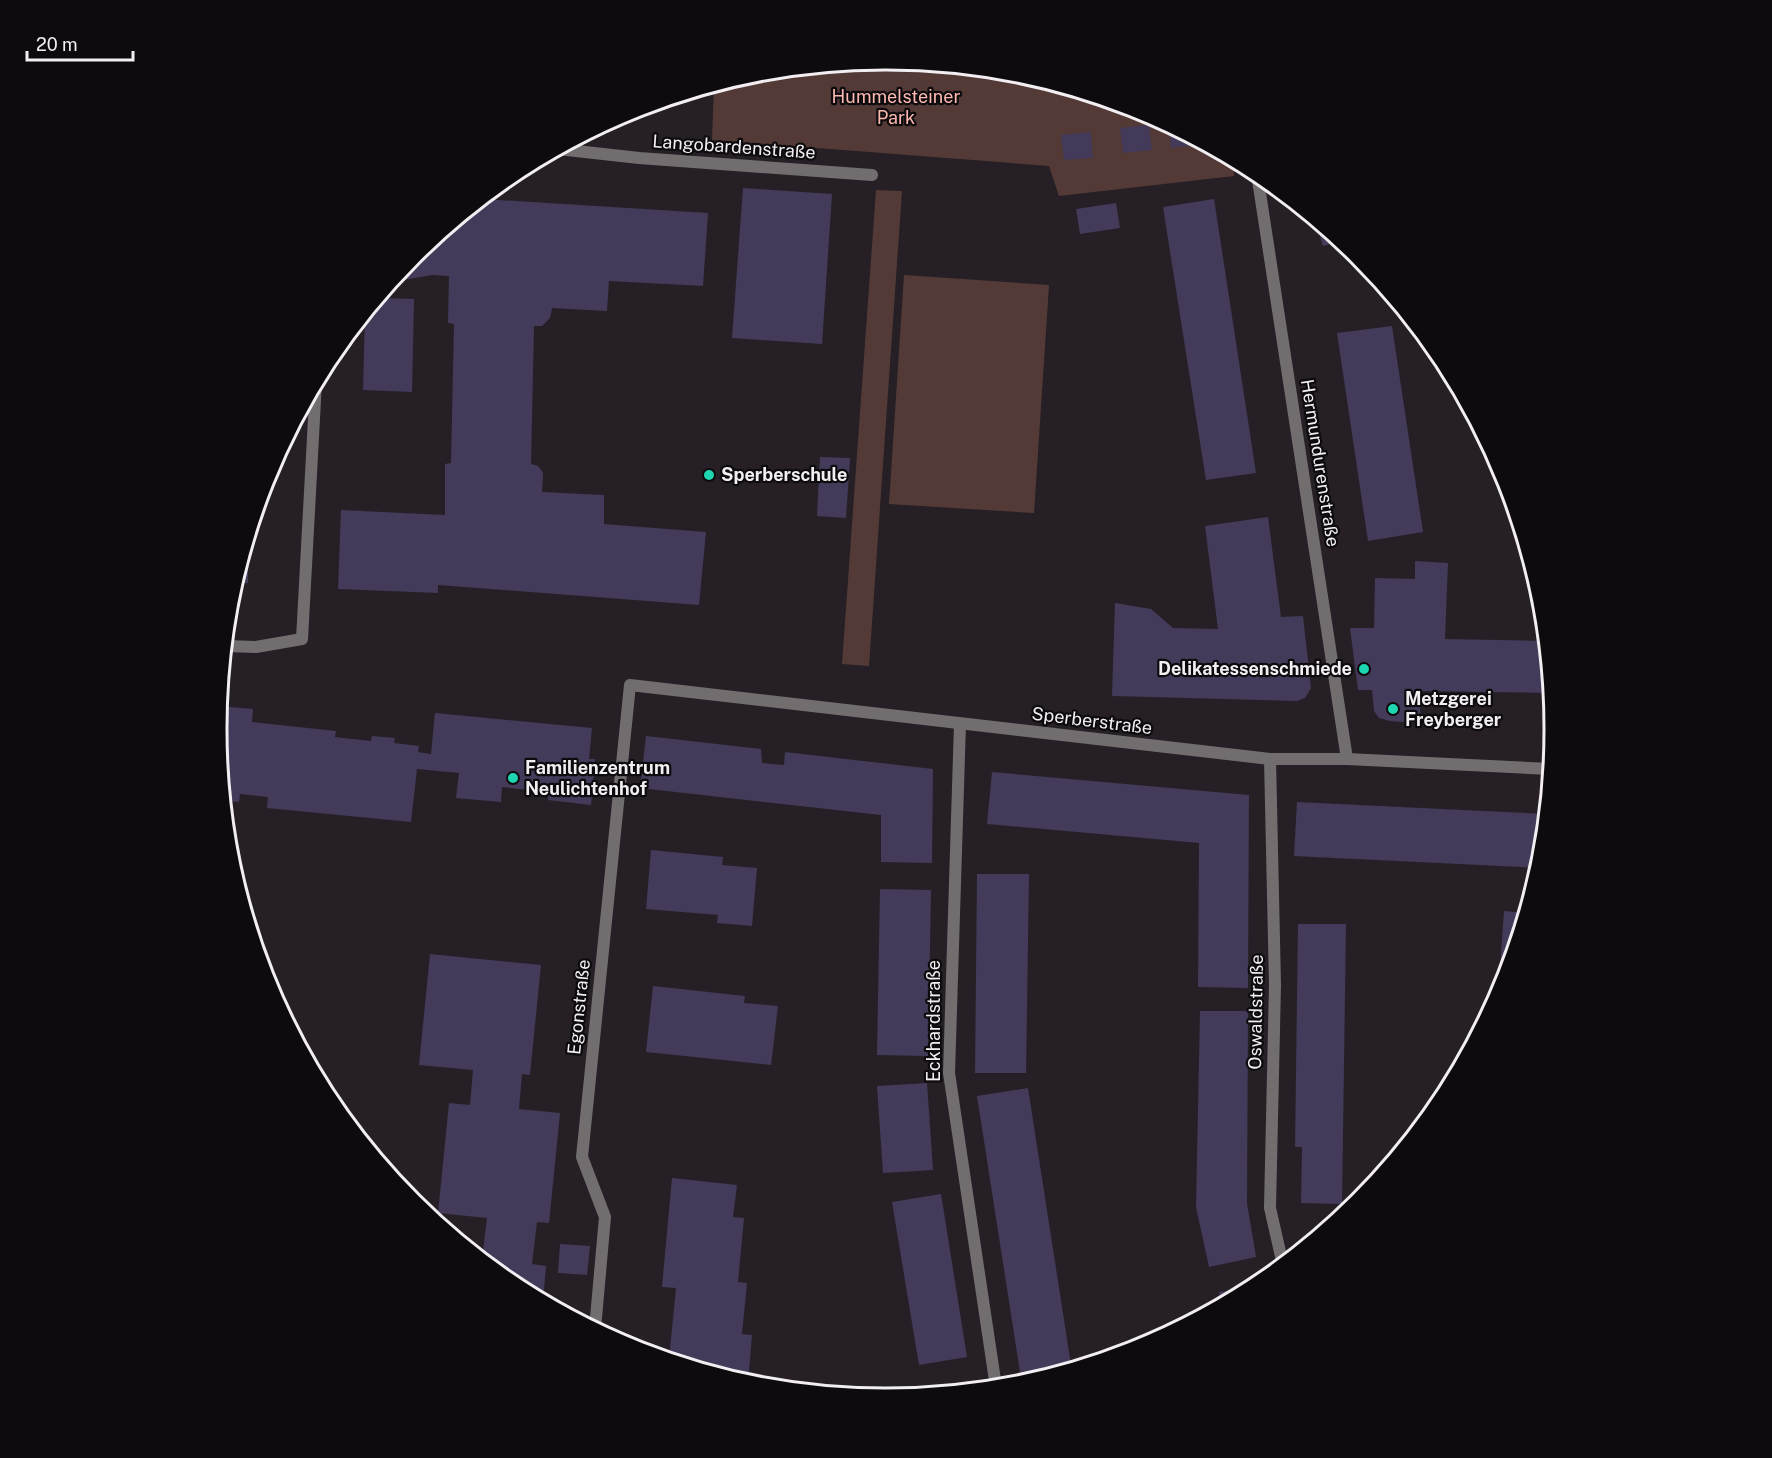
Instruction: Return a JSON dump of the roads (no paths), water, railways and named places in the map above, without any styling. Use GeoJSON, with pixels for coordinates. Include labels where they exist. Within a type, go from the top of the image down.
{"type":"FeatureCollection","features":[{"type":"Feature","properties":{"kind":"street","name":"Langobardenstraße"},"geometry":{"type":"LineString","coordinates":[[572,151],[639,158],[872,175]]}},
{"type":"Feature","properties":{"kind":"street","name":"Hermundurenstraße"},"geometry":{"type":"LineString","coordinates":[[1259,186],[1347,759]]}},
{"type":"Feature","properties":{"kind":"street"},"geometry":{"type":"LineString","coordinates":[[233,646],[256,647],[302,639],[315,402]]}},
{"type":"Feature","properties":{"kind":"street","name":"Sperberstraße"},"geometry":{"type":"LineString","coordinates":[[630,685],[1270,759],[1347,759],[1543,769]]}},
{"type":"Feature","properties":{"kind":"street","name":"Egonstraße"},"geometry":{"type":"LineString","coordinates":[[596,1320],[605,1217],[582,1157],[630,685]]}},
{"type":"Feature","properties":{"kind":"street","name":"Eckhardstraße"},"geometry":{"type":"LineString","coordinates":[[960,723],[949,1073],[995,1378]]}},
{"type":"Feature","properties":{"kind":"street","name":"Oswaldstraße"},"geometry":{"type":"LineString","coordinates":[[1270,759],[1275,985],[1270,1209],[1281,1256]]}},
{"type":"Feature","properties":{"kind":"place","name":"Sperberschule"},"geometry":{"type":"Point","coordinates":[709,475]}},
{"type":"Feature","properties":{"kind":"place","name":"Delikatessenschmiede"},"geometry":{"type":"Point","coordinates":[1364,669]}},
{"type":"Feature","properties":{"kind":"place","name":"Metzgerei Freyberger"},"geometry":{"type":"Point","coordinates":[1393,709]}},
{"type":"Feature","properties":{"kind":"place","name":"Familienzentrum Neulichtenhof"},"geometry":{"type":"Point","coordinates":[513,778]}},
{"type":"Feature","properties":{"kind":"park label","name":"Hummelsteiner Park"},"geometry":{"type":"Point","coordinates":[896,107]}}]}
